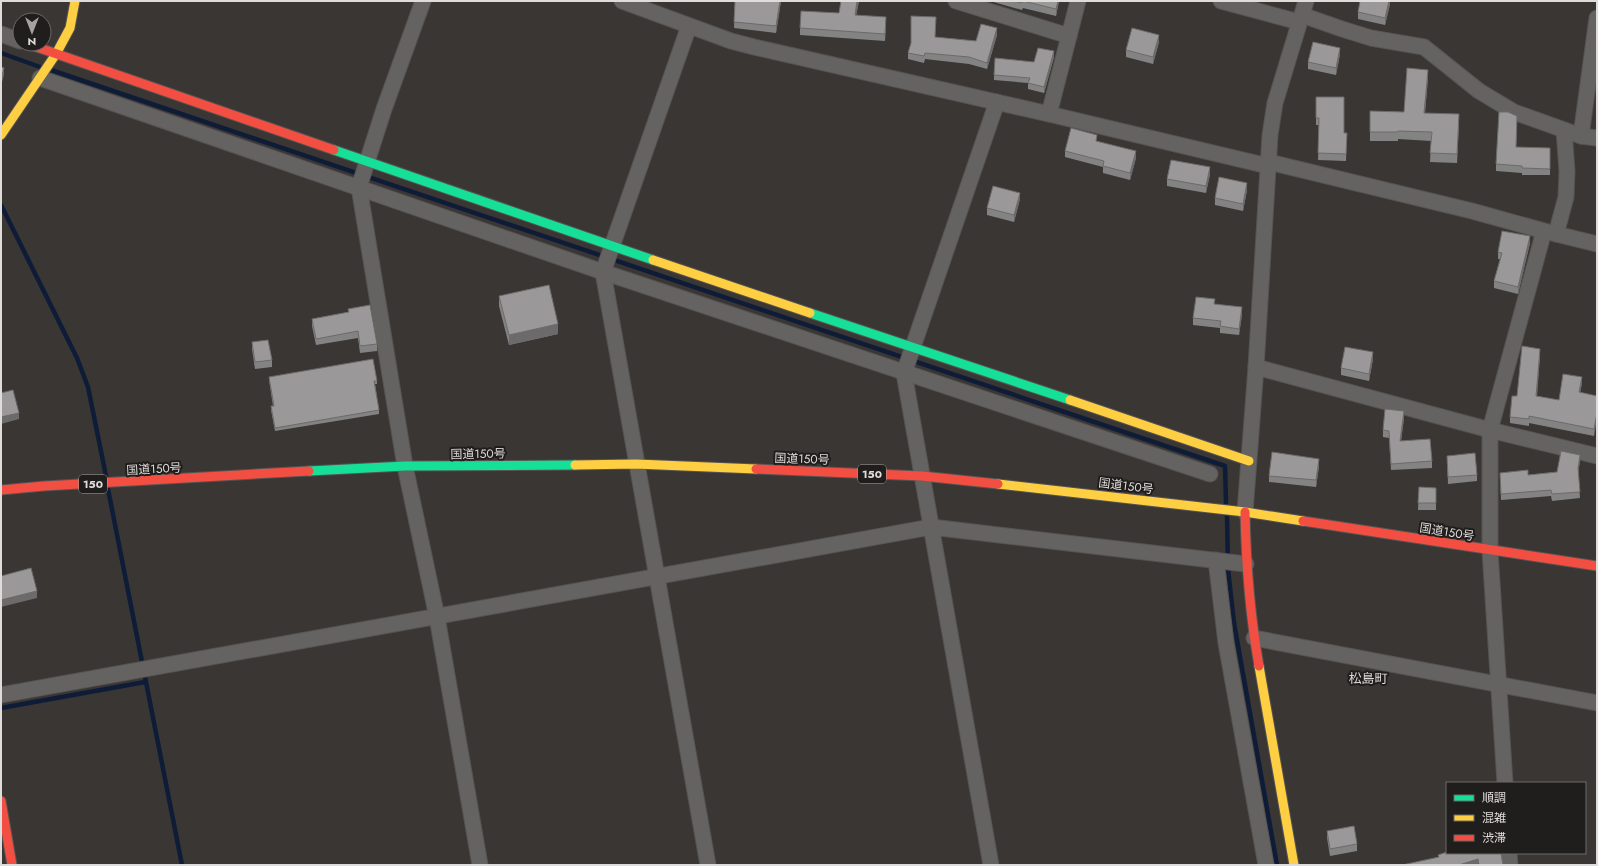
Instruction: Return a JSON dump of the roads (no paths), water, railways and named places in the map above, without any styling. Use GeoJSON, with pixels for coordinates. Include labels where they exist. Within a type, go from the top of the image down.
{"type":"FeatureCollection","features":[{"type":"Feature","properties":{"kind":"main road"},"geometry":{"type":"LineString","coordinates":[[1,135],[56,54],[70,28],[76,1]]}},
{"type":"Feature","properties":{"kind":"main road"},"geometry":{"type":"LineString","coordinates":[[50,52],[612,246],[1249,461]]}},
{"type":"Feature","properties":{"kind":"main road","name":"国道150号"},"geometry":{"type":"LineString","coordinates":[[1,490],[44,486],[142,482],[405,466],[636,464],[922,476],[962,479],[1245,512],[1490,551],[1597,566]]}},
{"type":"Feature","properties":{"kind":"main road"},"geometry":{"type":"LineString","coordinates":[[1245,512],[1246,564],[1254,638],[1294,865]]}},
{"type":"Feature","properties":{"kind":"main road"},"geometry":{"type":"LineString","coordinates":[[1,801],[12,865]]}},
{"type":"Feature","properties":{"kind":"street"},"geometry":{"type":"LineString","coordinates":[[423,1],[384,109],[359,187],[405,466],[437,617],[480,865]]}},
{"type":"Feature","properties":{"kind":"street"},"geometry":{"type":"LineString","coordinates":[[622,1],[689,26],[754,47],[1472,211],[1597,244]]}},
{"type":"Feature","properties":{"kind":"street"},"geometry":{"type":"LineString","coordinates":[[956,1],[1069,36]]}},
{"type":"Feature","properties":{"kind":"street"},"geometry":{"type":"LineString","coordinates":[[1049,114],[1078,1]]}},
{"type":"Feature","properties":{"kind":"street"},"geometry":{"type":"LineString","coordinates":[[1221,1],[1302,13],[1342,29],[1371,38],[1424,47],[1479,91],[1514,112],[1581,136],[1597,138]]}},
{"type":"Feature","properties":{"kind":"street"},"geometry":{"type":"LineString","coordinates":[[1245,512],[1256,367],[1270,135],[1275,103],[1302,13]]}},
{"type":"Feature","properties":{"kind":"street"},"geometry":{"type":"LineString","coordinates":[[1581,136],[1597,18]]}},
{"type":"Feature","properties":{"kind":"street"},"geometry":{"type":"LineString","coordinates":[[689,26],[603,272],[708,865]]}},
{"type":"Feature","properties":{"kind":"street"},"geometry":{"type":"LineString","coordinates":[[1,34],[12,38]]}},
{"type":"Feature","properties":{"kind":"street"},"geometry":{"type":"LineString","coordinates":[[40,78],[603,272],[1210,474]]}},
{"type":"Feature","properties":{"kind":"street"},"geometry":{"type":"LineString","coordinates":[[991,865],[904,373],[997,102]]}},
{"type":"Feature","properties":{"kind":"street"},"geometry":{"type":"LineString","coordinates":[[1505,782],[1490,551],[1490,430],[1550,232],[1566,197],[1567,171],[1564,130]]}},
{"type":"Feature","properties":{"kind":"street"},"geometry":{"type":"LineString","coordinates":[[1256,367],[1490,430],[1597,456]]}},
{"type":"Feature","properties":{"kind":"street"},"geometry":{"type":"LineString","coordinates":[[1149,454],[1157,430]]}},
{"type":"Feature","properties":{"kind":"street"},"geometry":{"type":"LineString","coordinates":[[1,695],[931,527],[1246,564]]}},
{"type":"Feature","properties":{"kind":"street"},"geometry":{"type":"LineString","coordinates":[[1216,560],[1226,643],[1266,865]]}},
{"type":"Feature","properties":{"kind":"street"},"geometry":{"type":"LineString","coordinates":[[1254,638],[1597,703]]}},
{"type":"Feature","properties":{"kind":"street"},"geometry":{"type":"LineString","coordinates":[[1509,854],[1510,865]]}},
{"type":"Feature","properties":{"kind":"waterway"},"geometry":{"type":"LineString","coordinates":[[1,53],[40,67]]}},
{"type":"Feature","properties":{"kind":"waterway"},"geometry":{"type":"LineString","coordinates":[[51,70],[1225,466],[1226,503]]}},
{"type":"Feature","properties":{"kind":"waterway"},"geometry":{"type":"LineString","coordinates":[[1,205],[77,358],[88,387],[106,476]]}},
{"type":"Feature","properties":{"kind":"waterway"},"geometry":{"type":"LineString","coordinates":[[108,489],[182,865]]}},
{"type":"Feature","properties":{"kind":"waterway"},"geometry":{"type":"LineString","coordinates":[[1227,515],[1228,569],[1234,623],[1277,865]]}},
{"type":"Feature","properties":{"kind":"waterway"},"geometry":{"type":"LineString","coordinates":[[1,708],[145,682]]}},
{"type":"Feature","properties":{"kind":"district","name":"松島町"},"geometry":{"type":"Point","coordinates":[1368,678]}}]}
